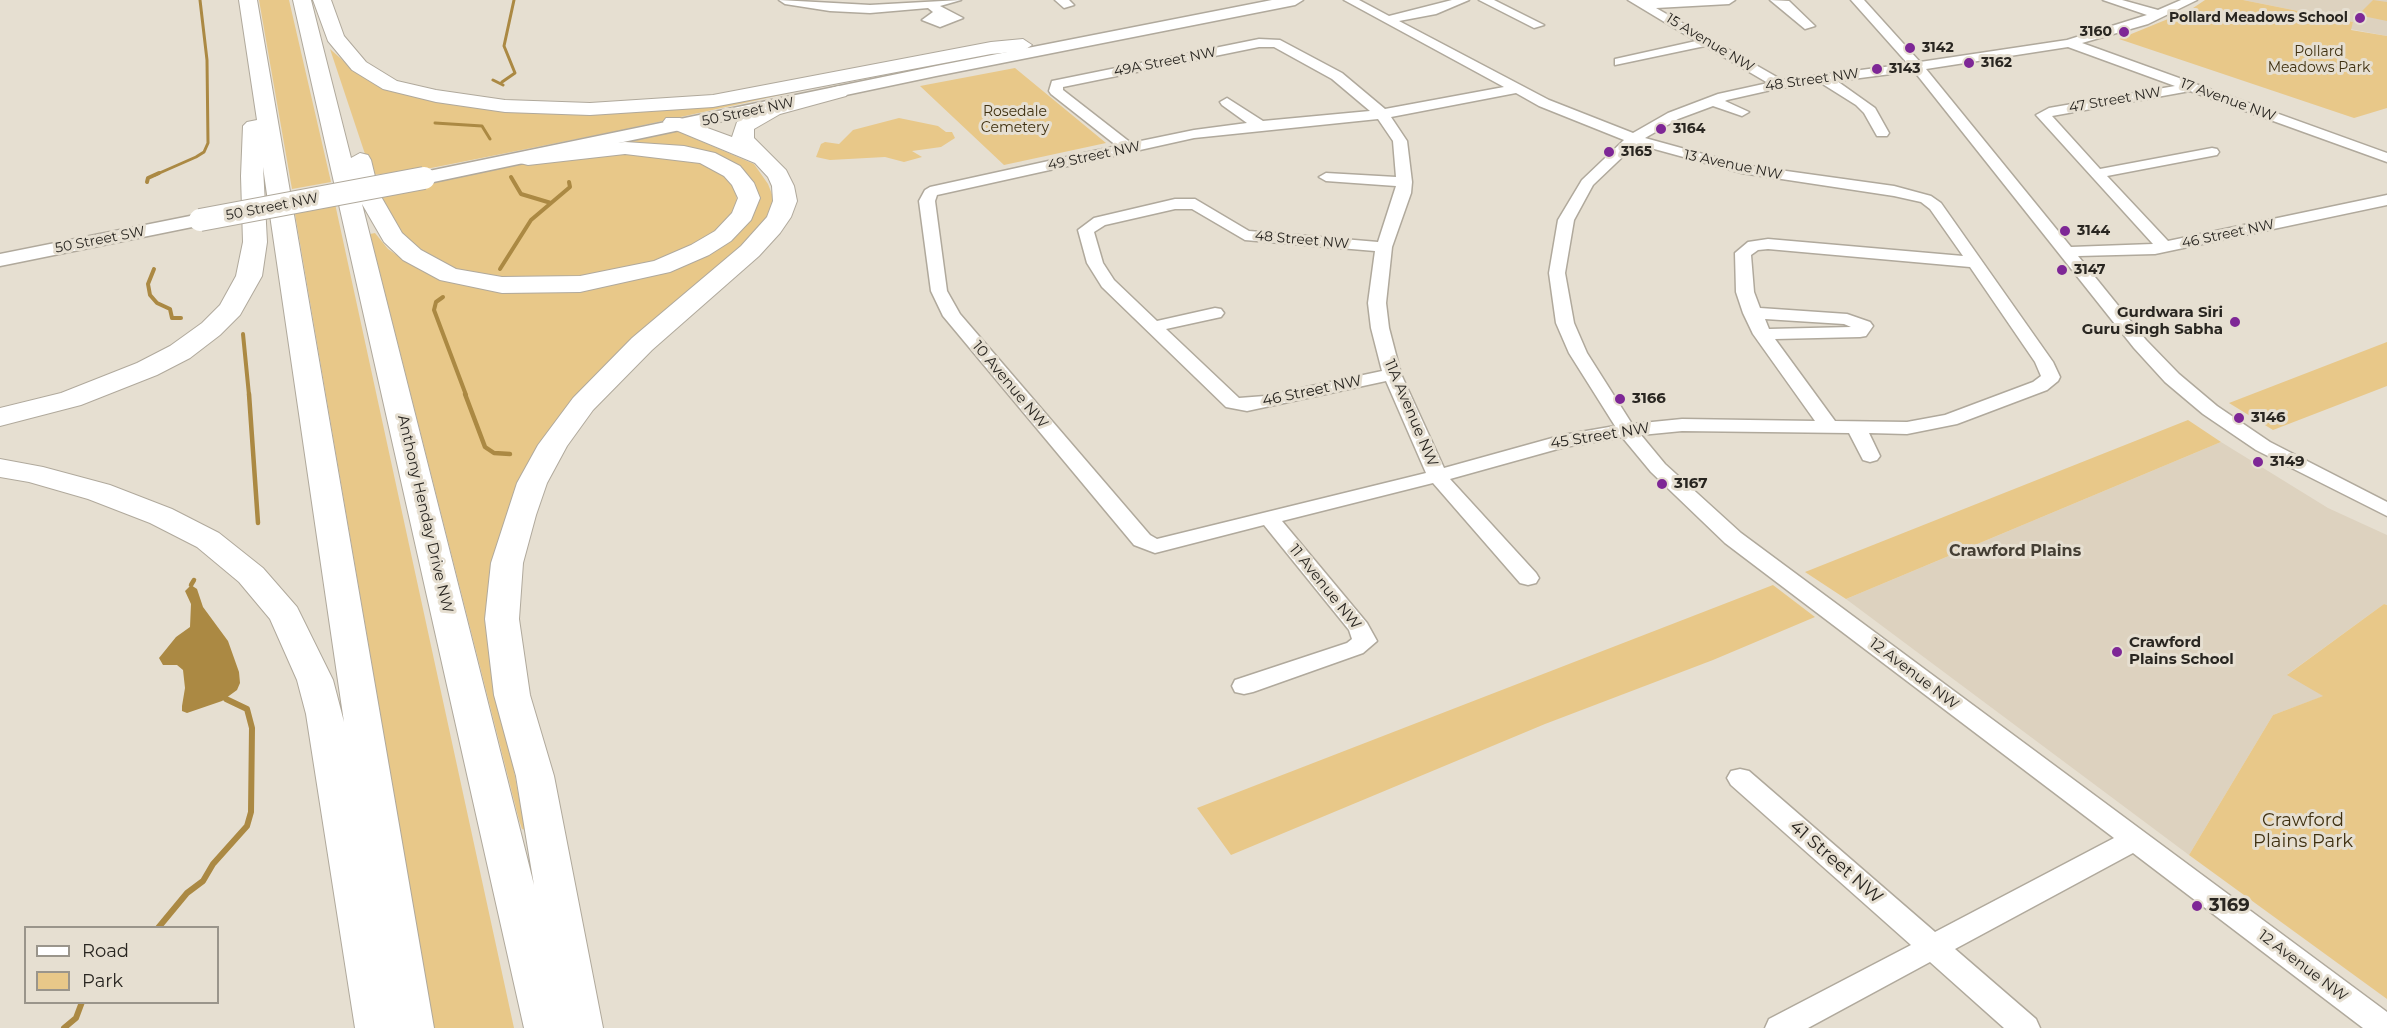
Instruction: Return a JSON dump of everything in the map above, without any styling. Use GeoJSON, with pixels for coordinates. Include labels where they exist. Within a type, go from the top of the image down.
{"type":"FeatureCollection","features":[{"type":"Feature","properties":{"kind":"highway"},"geometry":{"type":"LineString","coordinates":[[248,0],[411,1028]]}},
{"type":"Feature","properties":{"kind":"highway"},"geometry":{"type":"LineString","coordinates":[[310,6],[359,66],[390,85],[436,96],[505,106],[590,109],[712,100],[991,48],[1023,45]]}},
{"type":"Feature","properties":{"kind":"highway"},"geometry":{"type":"LineString","coordinates":[[310,6],[360,158],[368,193],[393,237],[412,255],[449,274],[482,283],[547,286],[587,283],[640,273],[677,261],[715,242],[737,222],[749,198],[743,183],[732,171],[707,159],[684,153],[625,148],[528,158]]}},
{"type":"Feature","properties":{"kind":"highway","name":"Anthony Henday Drive NW"},"geometry":{"type":"LineString","coordinates":[[310,6],[547,1028]]}},
{"type":"Feature","properties":{"kind":"highway"},"geometry":{"type":"LineString","coordinates":[[0,417],[70,399],[147,369],[180,352],[211,329],[231,309],[249,276],[255,242],[252,176],[254,86],[258,60]]}},
{"type":"Feature","properties":{"kind":"highway"},"geometry":{"type":"LineString","coordinates":[[580,1028],[535,776],[512,695],[501,619],[507,563],[532,483],[553,446],[583,404],[642,344],[750,251],[772,228],[786,201],[778,175],[743,139],[744,126],[773,110],[839,92]]}},
{"type":"Feature","properties":{"kind":"highway"},"geometry":{"type":"LineString","coordinates":[[678,124],[736,146],[767,164]]}},
{"type":"Feature","properties":{"kind":"highway"},"geometry":{"type":"LineString","coordinates":[[0,468],[32,473],[99,492],[161,516],[208,540],[251,575],[285,615],[315,680],[324,714],[378,1028]]}},
{"type":"Feature","properties":{"kind":"main road","name":"50 Street NW"},"geometry":{"type":"LineString","coordinates":[[423,175],[528,158],[1023,45],[1250,0]]}},
{"type":"Feature","properties":{"kind":"main road"},"geometry":{"type":"LineString","coordinates":[[1233,13],[1276,0]]}},
{"type":"Feature","properties":{"kind":"main road","name":"50 Street NW"},"geometry":{"type":"LineString","coordinates":[[200,217],[423,175],[1295,0]]}},
{"type":"Feature","properties":{"kind":"main road","name":"50 Street SW"},"geometry":{"type":"LineString","coordinates":[[0,250],[200,217]]}},
{"type":"Feature","properties":{"kind":"main road","name":"50 Street SW"},"geometry":{"type":"LineString","coordinates":[[0,260],[200,217]]}},
{"type":"Feature","properties":{"kind":"street"},"geometry":{"type":"LineString","coordinates":[[785,0],[855,9],[936,8],[955,0]]}},
{"type":"Feature","properties":{"kind":"street","name":"13 Avenue NW"},"geometry":{"type":"LineString","coordinates":[[1350,0],[1517,89],[1567,113],[1633,139],[1674,152],[1750,170],[1916,195],[1936,206],[2044,362],[2050,373],[2049,380]]}},
{"type":"Feature","properties":{"kind":"street"},"geometry":{"type":"LineString","coordinates":[[1435,0],[1457,2]]}},
{"type":"Feature","properties":{"kind":"street"},"geometry":{"type":"LineString","coordinates":[[1485,0],[1538,25]]}},
{"type":"Feature","properties":{"kind":"street"},"geometry":{"type":"LineString","coordinates":[[1636,3],[1729,0]]}},
{"type":"Feature","properties":{"kind":"street"},"geometry":{"type":"LineString","coordinates":[[1777,0],[1785,4],[1809,26]]}},
{"type":"Feature","properties":{"kind":"street"},"geometry":{"type":"LineString","coordinates":[[1857,0],[1878,19],[2140,344],[2198,400],[2263,446],[2387,510]]}},
{"type":"Feature","properties":{"kind":"street"},"geometry":{"type":"LineString","coordinates":[[2109,0],[2160,15]]}},
{"type":"Feature","properties":{"kind":"street","name":"48 Street NW"},"geometry":{"type":"LineString","coordinates":[[1561,237],[1566,220],[1587,183],[1633,139],[1673,116],[1713,100],[1780,84],[2068,43],[2124,28],[2160,15],[2191,0]]}},
{"type":"Feature","properties":{"kind":"street"},"geometry":{"type":"LineString","coordinates":[[1388,20],[1457,2]]}},
{"type":"Feature","properties":{"kind":"street","name":"15 Avenue NW"},"geometry":{"type":"LineString","coordinates":[[1636,3],[1780,84]]}},
{"type":"Feature","properties":{"kind":"street"},"geometry":{"type":"LineString","coordinates":[[1620,62],[1706,42]]}},
{"type":"Feature","properties":{"kind":"street","name":"49A Street NW"},"geometry":{"type":"LineString","coordinates":[[1128,148],[1056,91],[1056,86],[1064,81],[1259,43],[1276,43]]}},
{"type":"Feature","properties":{"kind":"street","name":"11A Avenue NW"},"geometry":{"type":"LineString","coordinates":[[1276,43],[1337,76],[1382,114],[1400,141],[1403,193],[1384,247],[1378,316],[1392,374],[1438,476],[1449,492],[1528,578]]}},
{"type":"Feature","properties":{"kind":"street","name":"17 Avenue NW"},"geometry":{"type":"LineString","coordinates":[[2068,43],[2387,158]]}},
{"type":"Feature","properties":{"kind":"street"},"geometry":{"type":"LineString","coordinates":[[1823,78],[1861,102],[1870,111],[1882,133]]}},
{"type":"Feature","properties":{"kind":"street","name":"47 Street NW"},"geometry":{"type":"LineString","coordinates":[[2096,174],[2043,114],[2191,87]]}},
{"type":"Feature","properties":{"kind":"street","name":"49 Street NW"},"geometry":{"type":"LineString","coordinates":[[930,193],[942,188],[1128,148],[1259,125],[1382,114],[1517,89]]}},
{"type":"Feature","properties":{"kind":"street"},"geometry":{"type":"LineString","coordinates":[[1713,100],[1742,112]]}},
{"type":"Feature","properties":{"kind":"street"},"geometry":{"type":"LineString","coordinates":[[1227,102],[1259,125]]}},
{"type":"Feature","properties":{"kind":"street"},"geometry":{"type":"LineString","coordinates":[[2096,174],[2212,152]]}},
{"type":"Feature","properties":{"kind":"street"},"geometry":{"type":"LineString","coordinates":[[2096,174],[2164,247]]}},
{"type":"Feature","properties":{"kind":"street"},"geometry":{"type":"LineString","coordinates":[[1326,177],[1404,182]]}},
{"type":"Feature","properties":{"kind":"street","name":"10 Avenue NW"},"geometry":{"type":"LineString","coordinates":[[930,193],[927,201],[935,277],[939,291],[952,316],[1129,527],[1142,540],[1155,546]]}},
{"type":"Feature","properties":{"kind":"street","name":"46 Street NW"},"geometry":{"type":"LineString","coordinates":[[2067,252],[2124,252],[2164,247],[2387,200]]}},
{"type":"Feature","properties":{"kind":"street","name":"48 Street NW"},"geometry":{"type":"LineString","coordinates":[[1153,327],[1108,283],[1095,263],[1086,230],[1089,226],[1175,204],[1196,204],[1245,235],[1384,247]]}},
{"type":"Feature","properties":{"kind":"street","name":"12 Avenue NW"},"geometry":{"type":"LineString","coordinates":[[1561,237],[1557,273],[1565,323],[1598,388],[1627,430],[1658,468],[1733,538],[2386,1028]]}},
{"type":"Feature","properties":{"kind":"street"},"geometry":{"type":"LineString","coordinates":[[1830,428],[1762,334],[1752,314],[1745,292],[1743,253],[1754,245],[1768,244],[1973,262]]}},
{"type":"Feature","properties":{"kind":"street"},"geometry":{"type":"LineString","coordinates":[[1153,327],[1215,312]]}},
{"type":"Feature","properties":{"kind":"street"},"geometry":{"type":"LineString","coordinates":[[1752,314],[1847,319],[1864,326],[1860,332],[1762,334]]}},
{"type":"Feature","properties":{"kind":"street","name":"46 Street NW"},"geometry":{"type":"LineString","coordinates":[[1153,327],[1233,403],[1247,405],[1265,402],[1392,374]]}},
{"type":"Feature","properties":{"kind":"street","name":"45 Street NW"},"geometry":{"type":"LineString","coordinates":[[1155,546],[1438,476],[1563,441],[1627,430],[1682,425],[1907,428],[1933,424],[2040,386],[2049,380]]}},
{"type":"Feature","properties":{"kind":"street"},"geometry":{"type":"LineString","coordinates":[[1857,429],[1870,456]]}},
{"type":"Feature","properties":{"kind":"street"},"geometry":{"type":"LineString","coordinates":[[2367,501],[2387,492]]}},
{"type":"Feature","properties":{"kind":"street","name":"11 Avenue NW"},"geometry":{"type":"LineString","coordinates":[[1244,686],[1355,648],[1365,641],[1359,628],[1269,518]]}},
{"type":"Feature","properties":{"kind":"street","name":"41 Street NW"},"geometry":{"type":"LineString","coordinates":[[1740,778],[2025,1028]]}},
{"type":"Feature","properties":{"kind":"street"},"geometry":{"type":"LineString","coordinates":[[1780,1028],[2134,840]]}},
{"type":"Feature","properties":{"kind":"shaded area","name":"Pollard Meadows School"},"geometry":{"type":"Polygon","coordinates":[[[2243,0],[2387,0],[2387,36],[2350,29],[2353,22],[2243,0]]]}},
{"type":"Feature","properties":{"kind":"shaded area","name":"Crawford Plains School"},"geometry":{"type":"Polygon","coordinates":[[[2221,442],[2328,508],[2387,535],[2387,605],[2384,604],[2288,674],[2324,696],[2273,715],[2189,855],[1846,599],[2221,442]]]}},
{"type":"Feature","properties":{"kind":"shaded area"},"geometry":{"type":"Polygon","coordinates":[[[191,585],[197,589],[203,607],[228,641],[239,672],[240,683],[237,690],[222,701],[187,713],[182,711],[185,688],[183,670],[177,665],[163,665],[159,658],[176,637],[190,627],[191,604],[185,591],[191,585]]]}},
{"type":"Feature","properties":{"kind":"green space"},"geometry":{"type":"Polygon","coordinates":[[[259,0],[289,0],[331,182],[292,189],[259,0]]]}},
{"type":"Feature","properties":{"kind":"green space","name":"Pollard Meadows Park"},"geometry":{"type":"Polygon","coordinates":[[[2205,0],[2243,0],[2353,22],[2351,30],[2387,36],[2387,108],[2354,118],[2119,39],[2190,10],[2205,0]]]}},
{"type":"Feature","properties":{"kind":"green space"},"geometry":{"type":"Polygon","coordinates":[[[2373,0],[2387,2],[2387,21],[2358,15],[2373,0]]]}},
{"type":"Feature","properties":{"kind":"green space"},"geometry":{"type":"Polygon","coordinates":[[[330,49],[356,72],[441,101],[655,108],[871,75],[617,131],[421,170],[372,175],[330,49]]]}},
{"type":"Feature","properties":{"kind":"green space","name":"Rosedale Cemetery"},"geometry":{"type":"Polygon","coordinates":[[[1015,68],[1106,143],[1004,165],[920,86],[1015,68]]]}},
{"type":"Feature","properties":{"kind":"green space"},"geometry":{"type":"Polygon","coordinates":[[[899,118],[938,126],[946,132],[952,132],[955,138],[941,147],[912,151],[922,157],[904,162],[885,157],[830,160],[816,157],[821,144],[825,142],[839,144],[853,130],[899,118]]]}},
{"type":"Feature","properties":{"kind":"green space"},"geometry":{"type":"Polygon","coordinates":[[[677,131],[754,164],[768,184],[773,197],[769,221],[527,476],[505,723],[525,830],[522,829],[519,820],[370,234],[375,233],[388,249],[404,260],[446,279],[637,276],[746,217],[734,167],[601,146],[677,131]]]}},
{"type":"Feature","properties":{"kind":"green space"},"geometry":{"type":"Polygon","coordinates":[[[613,151],[691,159],[708,165],[733,181],[738,205],[722,229],[692,247],[655,262],[602,276],[523,282],[469,274],[432,262],[393,230],[375,191],[565,156],[613,151]]]}},
{"type":"Feature","properties":{"kind":"green space"},"geometry":{"type":"Polygon","coordinates":[[[334,199],[514,1028],[434,1028],[294,208],[334,199]]]}},
{"type":"Feature","properties":{"kind":"green space"},"geometry":{"type":"Polygon","coordinates":[[[2387,342],[2387,386],[2273,430],[2229,403],[2387,342]]]}},
{"type":"Feature","properties":{"kind":"green space"},"geometry":{"type":"Polygon","coordinates":[[[2188,420],[2221,442],[1846,599],[1805,572],[2188,420]]]}},
{"type":"Feature","properties":{"kind":"green space"},"geometry":{"type":"Polygon","coordinates":[[[1773,585],[1815,617],[1713,660],[1545,724],[1231,855],[1197,808],[1773,585]]]}},
{"type":"Feature","properties":{"kind":"green space","name":"Crawford Plains Park"},"geometry":{"type":"Polygon","coordinates":[[[2384,604],[2387,605],[2387,999],[2189,855],[2273,715],[2323,696],[2287,675],[2384,604]]]}},
{"type":"Feature","properties":{"kind":"waterway"},"geometry":{"type":"LineString","coordinates":[[155,175],[196,157],[204,152],[208,143],[207,60],[200,0]]}},
{"type":"Feature","properties":{"kind":"waterway"},"geometry":{"type":"LineString","coordinates":[[502,82],[515,73],[504,46],[514,0]]}},
{"type":"Feature","properties":{"kind":"waterway"},"geometry":{"type":"LineString","coordinates":[[493,80],[503,85]]}},
{"type":"Feature","properties":{"kind":"waterway"},"geometry":{"type":"LineString","coordinates":[[435,123],[482,126],[490,139]]}},
{"type":"Feature","properties":{"kind":"waterway"},"geometry":{"type":"LineString","coordinates":[[147,182],[148,178],[159,173]]}},
{"type":"Feature","properties":{"kind":"waterway"},"geometry":{"type":"LineString","coordinates":[[511,177],[521,194],[551,203]]}},
{"type":"Feature","properties":{"kind":"waterway"},"geometry":{"type":"LineString","coordinates":[[500,269],[531,220],[570,187],[569,182]]}},
{"type":"Feature","properties":{"kind":"waterway"},"geometry":{"type":"LineString","coordinates":[[154,269],[148,284],[150,295],[157,303],[170,309],[172,318],[181,318]]}},
{"type":"Feature","properties":{"kind":"waterway"},"geometry":{"type":"LineString","coordinates":[[443,297],[436,302],[434,310],[466,395]]}},
{"type":"Feature","properties":{"kind":"waterway"},"geometry":{"type":"LineString","coordinates":[[243,334],[249,395]]}},
{"type":"Feature","properties":{"kind":"waterway"},"geometry":{"type":"LineString","coordinates":[[249,394],[258,523]]}},
{"type":"Feature","properties":{"kind":"waterway"},"geometry":{"type":"LineString","coordinates":[[465,394],[485,447],[494,453],[510,454]]}},
{"type":"Feature","properties":{"kind":"waterway"},"geometry":{"type":"LineString","coordinates":[[191,585],[194,580]]}},
{"type":"Feature","properties":{"kind":"waterway"},"geometry":{"type":"LineString","coordinates":[[160,926],[187,893],[203,881],[213,864],[247,826],[251,812],[252,728],[247,709],[226,699]]}},
{"type":"Feature","properties":{"kind":"waterway"},"geometry":{"type":"LineString","coordinates":[[64,1028],[76,1018],[81,1004]]}},
{"type":"Feature","properties":{"kind":"place","name":"Pollard Meadows School"},"geometry":{"type":"Point","coordinates":[2360,18]}},
{"type":"Feature","properties":{"kind":"place","name":"3160"},"geometry":{"type":"Point","coordinates":[2124,32]}},
{"type":"Feature","properties":{"kind":"place","name":"3142"},"geometry":{"type":"Point","coordinates":[1910,48]}},
{"type":"Feature","properties":{"kind":"place","name":"3162"},"geometry":{"type":"Point","coordinates":[1969,63]}},
{"type":"Feature","properties":{"kind":"place","name":"3143"},"geometry":{"type":"Point","coordinates":[1877,69]}},
{"type":"Feature","properties":{"kind":"place","name":"3164"},"geometry":{"type":"Point","coordinates":[1661,129]}},
{"type":"Feature","properties":{"kind":"place","name":"3165"},"geometry":{"type":"Point","coordinates":[1609,152]}},
{"type":"Feature","properties":{"kind":"place","name":"3144"},"geometry":{"type":"Point","coordinates":[2065,231]}},
{"type":"Feature","properties":{"kind":"place","name":"3147"},"geometry":{"type":"Point","coordinates":[2062,270]}},
{"type":"Feature","properties":{"kind":"place","name":"Gurdwara Siri Guru Singh Sabha"},"geometry":{"type":"Point","coordinates":[2235,322]}},
{"type":"Feature","properties":{"kind":"place","name":"3166"},"geometry":{"type":"Point","coordinates":[1620,399]}},
{"type":"Feature","properties":{"kind":"place","name":"3146"},"geometry":{"type":"Point","coordinates":[2239,418]}},
{"type":"Feature","properties":{"kind":"place","name":"3149"},"geometry":{"type":"Point","coordinates":[2258,462]}},
{"type":"Feature","properties":{"kind":"place","name":"3167"},"geometry":{"type":"Point","coordinates":[1662,484]}},
{"type":"Feature","properties":{"kind":"place","name":"Crawford Plains School"},"geometry":{"type":"Point","coordinates":[2117,652]}},
{"type":"Feature","properties":{"kind":"place","name":"3169"},"geometry":{"type":"Point","coordinates":[2197,906]}},
{"type":"Feature","properties":{"kind":"district","name":"Crawford Plains"},"geometry":{"type":"Point","coordinates":[2015,551]}}]}
